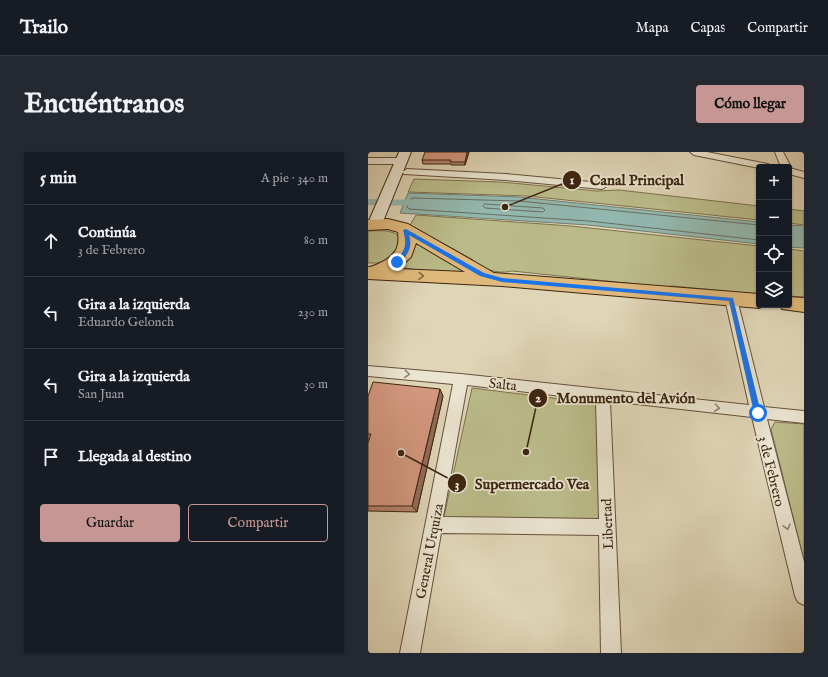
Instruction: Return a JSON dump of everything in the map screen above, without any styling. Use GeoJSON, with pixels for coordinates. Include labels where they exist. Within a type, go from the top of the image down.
{"type":"FeatureCollection","features":[{"type":"Feature","properties":{"kind":"main road"},"geometry":{"type":"LineString","coordinates":[[415,152],[404,162],[394,192],[380,220],[406,230],[482,275],[502,280]]}},
{"type":"Feature","properties":{"kind":"main road"},"geometry":{"type":"LineString","coordinates":[[370,273],[389,266],[404,255],[408,248],[409,241],[406,230]]}},
{"type":"Feature","properties":{"kind":"main road"},"geometry":{"type":"LineString","coordinates":[[370,273],[502,280],[756,302]]}},
{"type":"Feature","properties":{"kind":"main road"},"geometry":{"type":"LineString","coordinates":[[792,304],[804,305]]}},
{"type":"Feature","properties":{"kind":"street"},"geometry":{"type":"LineString","coordinates":[[694,152],[706,153],[756,164]]}},
{"type":"Feature","properties":{"kind":"street"},"geometry":{"type":"LineString","coordinates":[[779,152],[785,164]]}},
{"type":"Feature","properties":{"kind":"street"},"geometry":{"type":"LineString","coordinates":[[368,161],[404,162],[506,177],[602,186]]}},
{"type":"Feature","properties":{"kind":"street"},"geometry":{"type":"LineString","coordinates":[[792,172],[804,175]]}},
{"type":"Feature","properties":{"kind":"street","name":"3 de Febrero"},"geometry":{"type":"LineString","coordinates":[[731,299],[758,413],[803,588]]}},
{"type":"Feature","properties":{"kind":"street","name":"Salta"},"geometry":{"type":"LineString","coordinates":[[368,371],[461,379],[804,417]]}},
{"type":"Feature","properties":{"kind":"street","name":"General Urquiza"},"geometry":{"type":"LineString","coordinates":[[410,653],[461,379]]}},
{"type":"Feature","properties":{"kind":"street","name":"Libertad"},"geometry":{"type":"LineString","coordinates":[[604,395],[611,653]]}},
{"type":"Feature","properties":{"kind":"street"},"geometry":{"type":"LineString","coordinates":[[434,525],[607,527]]}},
{"type":"Feature","properties":{"kind":"green space"},"geometry":{"type":"Polygon","coordinates":[[[414,179],[501,182],[597,191],[619,190],[756,206],[756,220],[527,196],[408,192],[414,179]]]}},
{"type":"Feature","properties":{"kind":"green space"},"geometry":{"type":"Polygon","coordinates":[[[792,209],[804,211],[804,225],[792,223],[792,209]]]}},
{"type":"Feature","properties":{"kind":"green space"},"geometry":{"type":"Polygon","coordinates":[[[416,215],[571,226],[756,246],[756,294],[672,286],[664,287],[512,271],[495,271],[470,261],[473,260],[410,225],[416,215]]]}},
{"type":"Feature","properties":{"kind":"green space"},"geometry":{"type":"Polygon","coordinates":[[[368,231],[388,231],[399,236],[397,254],[381,263],[368,263],[368,231]]]}},
{"type":"Feature","properties":{"kind":"green space"},"geometry":{"type":"Polygon","coordinates":[[[416,242],[472,274],[470,277],[398,267],[411,256],[416,242]]]}},
{"type":"Feature","properties":{"kind":"green space"},"geometry":{"type":"Polygon","coordinates":[[[792,249],[804,251],[804,297],[792,296],[792,249]]]}},
{"type":"Feature","properties":{"kind":"green space"},"geometry":{"type":"Polygon","coordinates":[[[472,388],[593,403],[597,406],[600,524],[443,521],[472,388]]]}},
{"type":"Feature","properties":{"kind":"green space"},"geometry":{"type":"Polygon","coordinates":[[[775,422],[804,424],[804,561],[771,429],[775,422]]]}},
{"type":"Feature","properties":{"kind":"water"},"geometry":{"type":"Polygon","coordinates":[[[408,193],[519,197],[756,222],[756,244],[588,225],[400,213],[408,193]]]}},
{"type":"Feature","properties":{"kind":"water"},"geometry":{"type":"Polygon","coordinates":[[[792,225],[804,226],[804,248],[792,247],[792,225]]]}},
{"type":"Feature","properties":{"kind":"building"},"geometry":{"type":"Polygon","coordinates":[[[425,152],[467,152],[465,162],[450,162],[451,160],[422,160],[425,152]]]}},
{"type":"Feature","properties":{"kind":"building"},"geometry":{"type":"Polygon","coordinates":[[[373,382],[440,389],[412,506],[368,506],[368,443],[371,434],[368,434],[368,396],[373,382]]]}},
{"type":"Feature","properties":{"kind":"waterway"},"geometry":{"type":"LineString","coordinates":[[368,202],[422,203]]}},
{"type":"Feature","properties":{"kind":"place","name":"Canal Principal"},"geometry":{"type":"Point","coordinates":[505,207]}},
{"type":"Feature","properties":{"kind":"place","name":"Monumento del Avión"},"geometry":{"type":"Point","coordinates":[526,452]}},
{"type":"Feature","properties":{"kind":"place","name":"Supermercado Vea"},"geometry":{"type":"Point","coordinates":[401,453]}},
{"type":"Feature","properties":{"kind":"route"},"geometry":{"type":"LineString","coordinates":[[397,262],[408,248],[409,241],[406,230],[415,237],[482,275],[490,278],[731,299],[758,413]]}}]}
